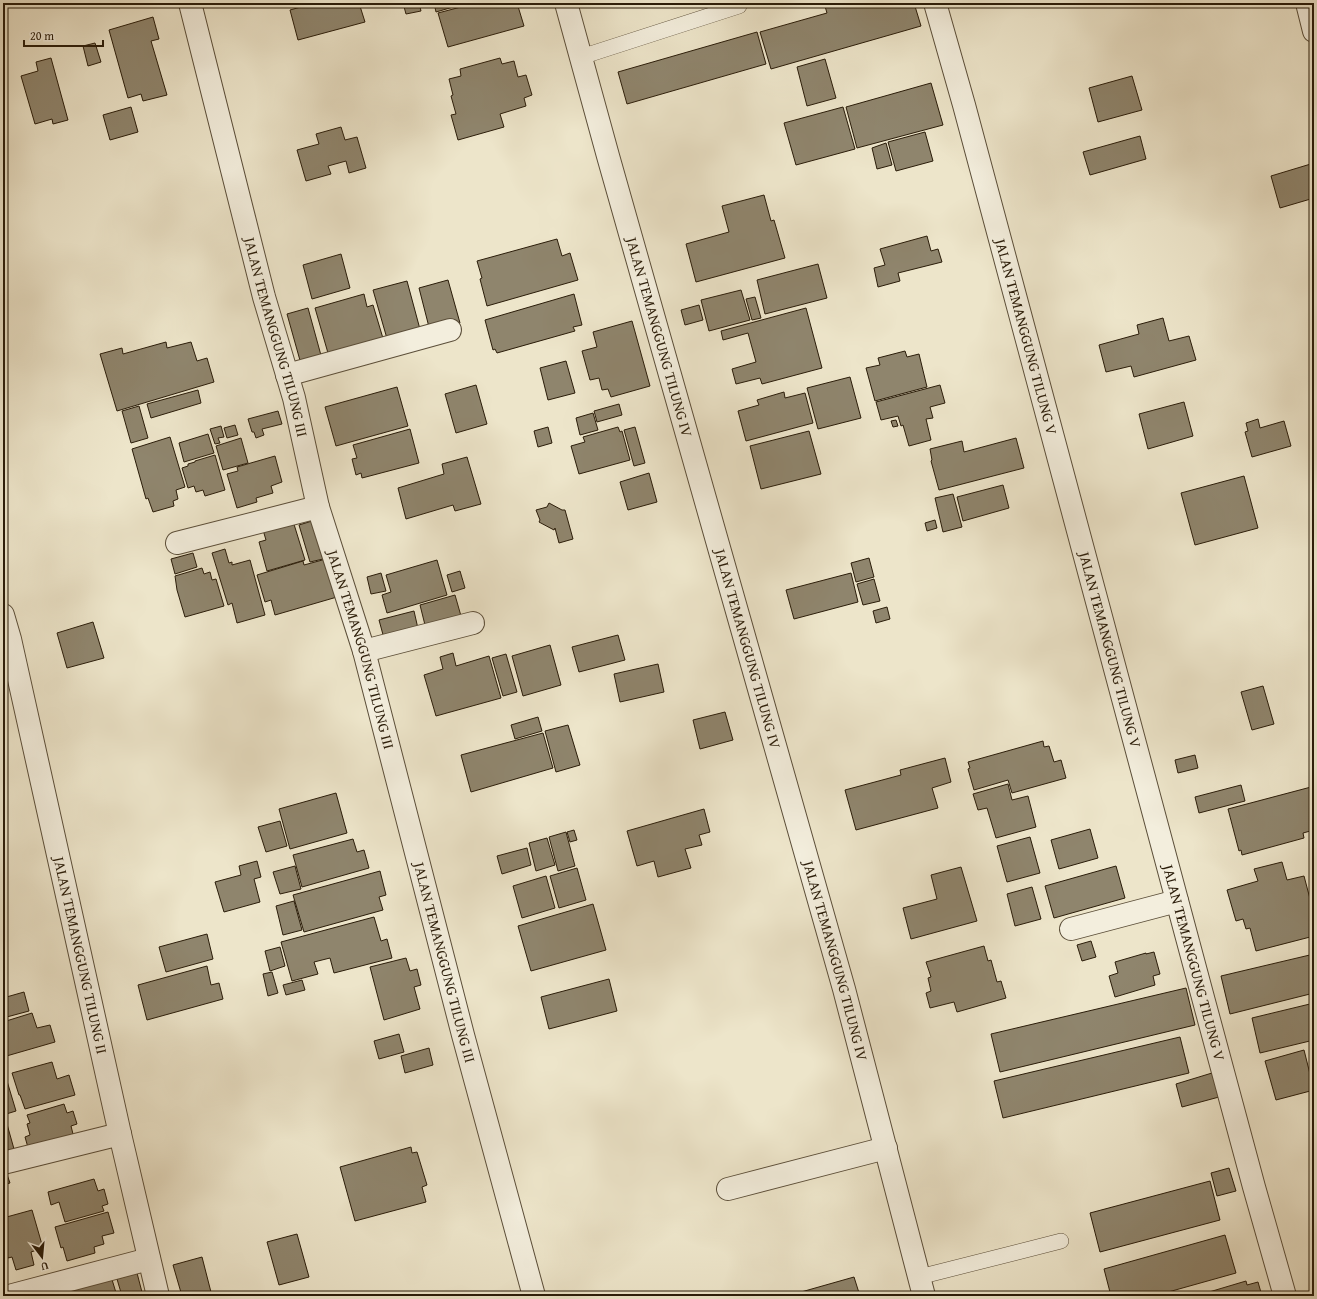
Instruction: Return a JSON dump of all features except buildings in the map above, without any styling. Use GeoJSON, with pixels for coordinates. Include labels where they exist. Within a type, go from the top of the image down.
{"type":"FeatureCollection","features":[{"type":"Feature","properties":{"kind":"street","name":"JALAN TEMANGGUNG TILUNG III"},"geometry":{"type":"LineString","coordinates":[[190,3],[264,297],[294,398],[318,508],[364,651],[463,1035],[534,1296]]}},
{"type":"Feature","properties":{"kind":"street","name":"JALAN TEMANGGUNG TILUNG IV"},"geometry":{"type":"LineString","coordinates":[[566,3],[844,989],[922,1286]]}},
{"type":"Feature","properties":{"kind":"street","name":"JALAN TEMANGGUNG TILUNG V"},"geometry":{"type":"LineString","coordinates":[[935,3],[964,105],[1284,1296]]}},
{"type":"Feature","properties":{"kind":"street"},"geometry":{"type":"LineString","coordinates":[[1307,3],[1314,31]]}},
{"type":"Feature","properties":{"kind":"street"},"geometry":{"type":"LineString","coordinates":[[287,375],[450,330]]}},
{"type":"Feature","properties":{"kind":"street"},"geometry":{"type":"LineString","coordinates":[[177,544],[318,508]]}},
{"type":"Feature","properties":{"kind":"street","name":"JALAN TEMANGGUNG TILUNG II"},"geometry":{"type":"LineString","coordinates":[[3,615],[158,1296]]}},
{"type":"Feature","properties":{"kind":"street"},"geometry":{"type":"LineString","coordinates":[[364,651],[474,623]]}},
{"type":"Feature","properties":{"kind":"street"},"geometry":{"type":"LineString","coordinates":[[1071,929],[1177,900]]}},
{"type":"Feature","properties":{"kind":"street"},"geometry":{"type":"LineString","coordinates":[[3,1163],[120,1134]]}},
{"type":"Feature","properties":{"kind":"street"},"geometry":{"type":"LineString","coordinates":[[728,1189],[886,1148]]}},
{"type":"Feature","properties":{"kind":"street"},"geometry":{"type":"LineString","coordinates":[[9,1296],[149,1259]]}},
{"type":"Feature","properties":{"kind":"lane"},"geometry":{"type":"LineString","coordinates":[[581,57],[739,6]]}},
{"type":"Feature","properties":{"kind":"lane"},"geometry":{"type":"LineString","coordinates":[[922,1286],[1061,1241]]}}]}
